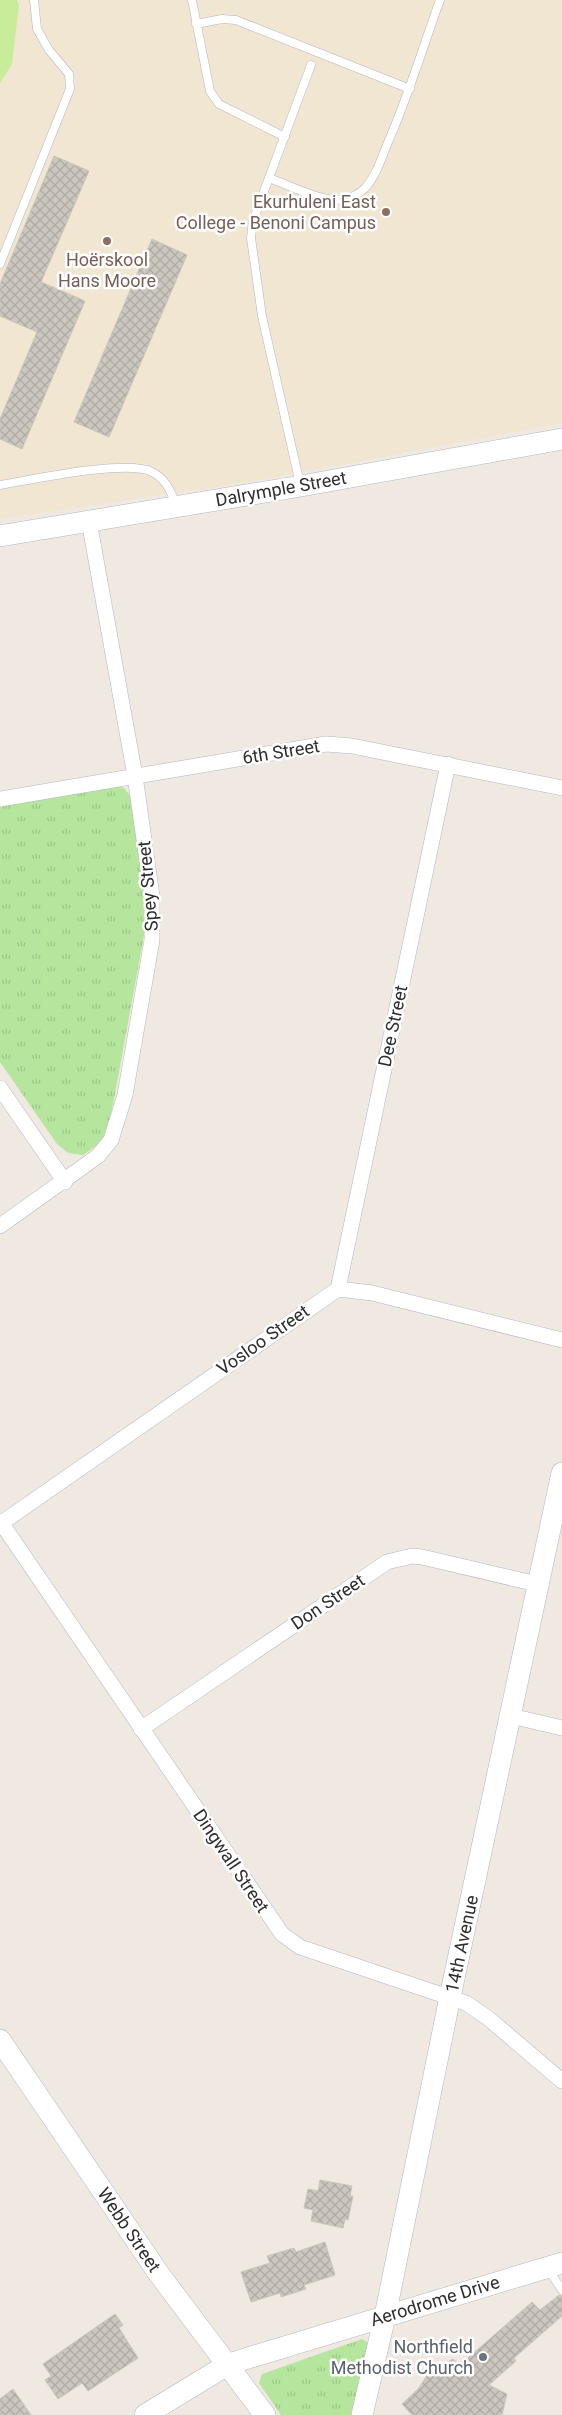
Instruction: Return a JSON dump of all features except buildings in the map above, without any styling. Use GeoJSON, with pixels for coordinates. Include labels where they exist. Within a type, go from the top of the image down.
{"type":"FeatureCollection","features":[{"type":"Feature","properties":{"kind":"street","name":"Dalrymple Street"},"geometry":{"type":"LineString","coordinates":[[0,536],[301,486],[562,439]]}},
{"type":"Feature","properties":{"kind":"street","name":"Spey Street"},"geometry":{"type":"LineString","coordinates":[[0,1226],[65,1182],[98,1156],[111,1140],[120,1117],[135,1043],[152,940],[153,914],[135,776],[89,521]]}},
{"type":"Feature","properties":{"kind":"street","name":"6th Street"},"geometry":{"type":"LineString","coordinates":[[0,799],[326,744],[352,746],[562,788]]}},
{"type":"Feature","properties":{"kind":"street","name":"Dee Street"},"geometry":{"type":"LineString","coordinates":[[338,1289],[448,764]]}},
{"type":"Feature","properties":{"kind":"street"},"geometry":{"type":"LineString","coordinates":[[0,1088],[65,1182]]}},
{"type":"Feature","properties":{"kind":"street"},"geometry":{"type":"LineString","coordinates":[[338,1289],[372,1293],[562,1340]]}},
{"type":"Feature","properties":{"kind":"street","name":"Vosloo Street"},"geometry":{"type":"LineString","coordinates":[[0,1523],[338,1289]]}},
{"type":"Feature","properties":{"kind":"street","name":"14th Avenue"},"geometry":{"type":"LineString","coordinates":[[362,2415],[385,2316],[450,1997],[562,1474]]}},
{"type":"Feature","properties":{"kind":"street","name":"Dingwall Street"},"geometry":{"type":"LineString","coordinates":[[0,1523],[282,1934],[300,1947],[466,2003],[488,2018],[562,2081]]}},
{"type":"Feature","properties":{"kind":"street","name":"Don Street"},"geometry":{"type":"LineString","coordinates":[[141,1729],[387,1562],[412,1556],[422,1557],[538,1584]]}},
{"type":"Feature","properties":{"kind":"street"},"geometry":{"type":"LineString","coordinates":[[511,1716],[562,1728]]}},
{"type":"Feature","properties":{"kind":"street","name":"Webb Street"},"geometry":{"type":"LineString","coordinates":[[0,2040],[159,2274],[265,2415]]}},
{"type":"Feature","properties":{"kind":"street","name":"Aerodrome Drive"},"geometry":{"type":"LineString","coordinates":[[145,2415],[228,2365],[554,2266]]}},
{"type":"Feature","properties":{"kind":"lane"},"geometry":{"type":"LineString","coordinates":[[0,264],[70,89],[69,74],[49,50],[37,29],[34,0]]}},
{"type":"Feature","properties":{"kind":"lane"},"geometry":{"type":"LineString","coordinates":[[192,0],[210,92],[219,104],[285,137]]}},
{"type":"Feature","properties":{"kind":"lane"},"geometry":{"type":"LineString","coordinates":[[269,178],[316,196],[344,200],[357,195],[375,174],[410,90],[440,0]]}},
{"type":"Feature","properties":{"kind":"lane"},"geometry":{"type":"LineString","coordinates":[[196,24],[222,19],[236,20],[410,90]]}},
{"type":"Feature","properties":{"kind":"lane"},"geometry":{"type":"LineString","coordinates":[[301,486],[262,316],[250,238],[253,221],[311,65]]}},
{"type":"Feature","properties":{"kind":"lane"},"geometry":{"type":"LineString","coordinates":[[0,485],[64,474],[131,467],[150,470],[164,480],[177,506]]}},
{"type":"Feature","properties":{"kind":"lane"},"geometry":{"type":"LineString","coordinates":[[554,2266],[562,2290]]}},
{"type":"Feature","properties":{"kind":"shaded area"},"geometry":{"type":"Polygon","coordinates":[[[0,0],[562,0],[562,423],[254,481],[0,519],[0,0]]]}},
{"type":"Feature","properties":{"kind":"green space"},"geometry":{"type":"Polygon","coordinates":[[[0,0],[17,0],[19,5],[12,64],[0,83],[0,0]]]}},
{"type":"Feature","properties":{"kind":"green space"},"geometry":{"type":"Polygon","coordinates":[[[115,785],[124,788],[135,802],[147,919],[112,1110],[102,1142],[83,1155],[68,1153],[57,1144],[0,1062],[0,804],[115,785]]]}},
{"type":"Feature","properties":{"kind":"green space"},"geometry":{"type":"Polygon","coordinates":[[[362,2339],[372,2345],[357,2415],[281,2415],[259,2383],[262,2374],[362,2339]]]}},
{"type":"Feature","properties":{"kind":"place","name":"Ekurhuleni East College - Benoni Campus"},"geometry":{"type":"Point","coordinates":[386,212]}},
{"type":"Feature","properties":{"kind":"place","name":"Hoërskool Hans Moore"},"geometry":{"type":"Point","coordinates":[107,241]}},
{"type":"Feature","properties":{"kind":"place","name":"Northfield Methodist Church"},"geometry":{"type":"Point","coordinates":[483,2357]}}]}
